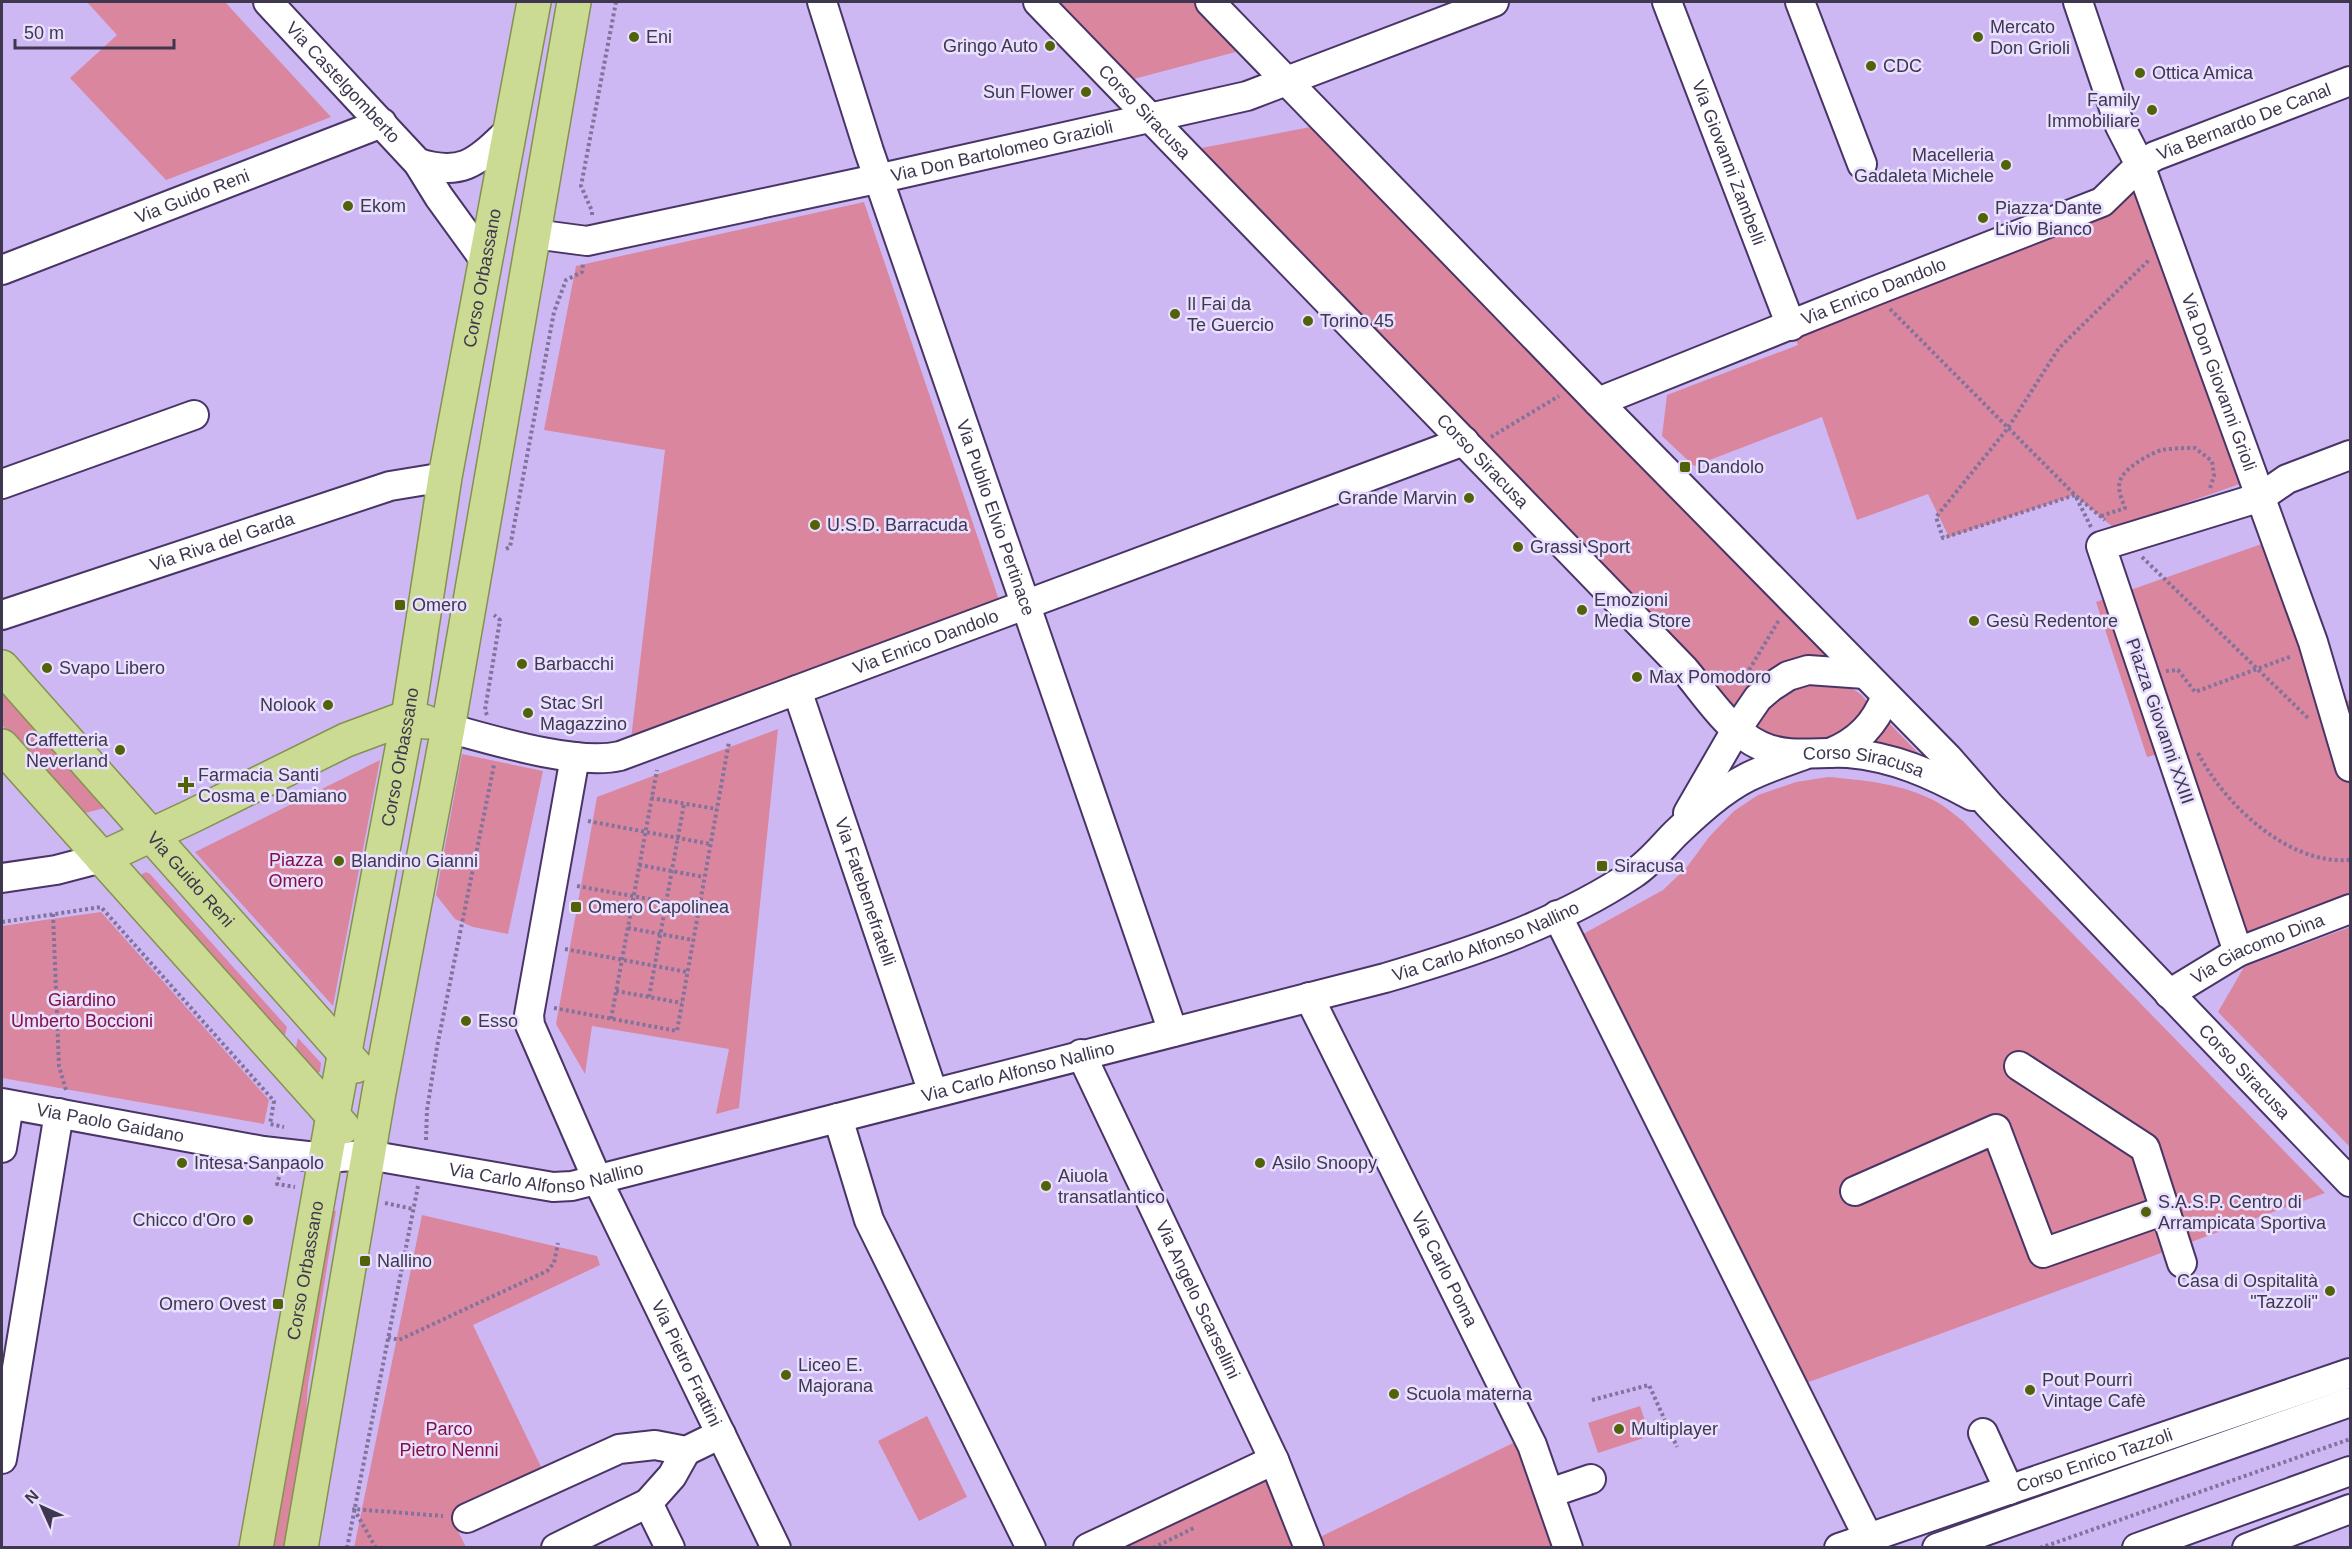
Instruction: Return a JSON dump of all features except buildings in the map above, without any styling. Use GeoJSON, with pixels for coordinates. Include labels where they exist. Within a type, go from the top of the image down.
{"type":"FeatureCollection","features":[{"type":"Feature","properties":{"kind":"main road","name":"Corso Orbassano"},"geometry":{"type":"LineString","coordinates":[[256,1548],[325,1158],[408,717],[445,477],[484,259],[534,2]]}},
{"type":"Feature","properties":{"kind":"main road"},"geometry":{"type":"LineString","coordinates":[[301,1548],[379,1092],[448,728],[574,2]]}},
{"type":"Feature","properties":{"kind":"main road","name":"Via Guido Reni"},"geometry":{"type":"LineString","coordinates":[[2,667],[379,1092]]}},
{"type":"Feature","properties":{"kind":"main road"},"geometry":{"type":"LineString","coordinates":[[102,858],[346,740],[408,717],[448,728]]}},
{"type":"Feature","properties":{"kind":"main road"},"geometry":{"type":"LineString","coordinates":[[2,746],[368,1155]]}},
{"type":"Feature","properties":{"kind":"street","name":"Via Castelgomberto"},"geometry":{"type":"LineString","coordinates":[[268,2],[418,163],[484,259]]}},
{"type":"Feature","properties":{"kind":"street","name":"Via Publio Elvio Pertinace"},"geometry":{"type":"LineString","coordinates":[[822,2],[879,179],[1173,1032]]}},
{"type":"Feature","properties":{"kind":"street","name":"Corso Siracusa"},"geometry":{"type":"LineString","coordinates":[[1038,2],[1684,669],[1736,730],[1761,746],[1817,754],[1867,755],[1896,761],[1929,773],[1990,806]]}},
{"type":"Feature","properties":{"kind":"street","name":"Corso Siracusa"},"geometry":{"type":"LineString","coordinates":[[1210,2],[1793,602],[1948,758],[1990,806],[2350,1182]]}},
{"type":"Feature","properties":{"kind":"street","name":"Via Don Bartolomeo Grazioli"},"geometry":{"type":"LineString","coordinates":[[534,234],[587,241],[879,179],[1247,96],[1494,2]]}},
{"type":"Feature","properties":{"kind":"street","name":"Via Giovanni Zambelli"},"geometry":{"type":"LineString","coordinates":[[1667,2],[1791,326]]}},
{"type":"Feature","properties":{"kind":"street"},"geometry":{"type":"LineString","coordinates":[[1800,2],[1862,164]]}},
{"type":"Feature","properties":{"kind":"street","name":"Via Don Giovanni Grioli"},"geometry":{"type":"LineString","coordinates":[[2078,2],[2120,126],[2140,165],[2315,647],[2350,767]]}},
{"type":"Feature","properties":{"kind":"street","name":"Via Bernardo De Canal"},"geometry":{"type":"LineString","coordinates":[[2140,165],[2155,156],[2350,81]]}},
{"type":"Feature","properties":{"kind":"street","name":"Via Guido Reni"},"geometry":{"type":"LineString","coordinates":[[2,270],[382,123]]}},
{"type":"Feature","properties":{"kind":"street"},"geometry":{"type":"LineString","coordinates":[[418,163],[445,170],[458,167],[486,152],[509,131]]}},
{"type":"Feature","properties":{"kind":"street","name":"Via Enrico Dandolo"},"geometry":{"type":"LineString","coordinates":[[1589,393],[1791,326],[2102,202],[2116,191],[2140,165]]}},
{"type":"Feature","properties":{"kind":"street"},"geometry":{"type":"LineString","coordinates":[[2,484],[194,415]]}},
{"type":"Feature","properties":{"kind":"street","name":"Via Enrico Dandolo"},"geometry":{"type":"LineString","coordinates":[[448,728],[498,742],[575,757],[606,759],[620,756],[1026,605],[1470,446]]}},
{"type":"Feature","properties":{"kind":"street"},"geometry":{"type":"LineString","coordinates":[[2101,546],[2261,497],[2287,479],[2350,455]]}},
{"type":"Feature","properties":{"kind":"street","name":"Via Riva del Garda"},"geometry":{"type":"LineString","coordinates":[[2,615],[390,486],[445,477]]}},
{"type":"Feature","properties":{"kind":"street","name":"Piazza Giovanni XXIII"},"geometry":{"type":"LineString","coordinates":[[2101,546],[2161,676],[2238,952]]}},
{"type":"Feature","properties":{"kind":"street","name":"Via Carlo Alfonso Nallino"},"geometry":{"type":"LineString","coordinates":[[1677,832],[1736,730],[1758,698],[1788,676],[1808,670],[1865,674]]}},
{"type":"Feature","properties":{"kind":"street","name":"Via Fatebenefratelli"},"geometry":{"type":"LineString","coordinates":[[797,690],[933,1094]]}},
{"type":"Feature","properties":{"kind":"street","name":"Via Carlo Alfonso Nallino"},"geometry":{"type":"LineString","coordinates":[[325,1158],[368,1155],[553,1187],[572,1186],[1437,963],[1492,943],[1557,915],[1611,888],[1636,873],[1677,832],[1733,786],[1772,766],[1850,745],[1864,733],[1880,712],[1886,696]]}},
{"type":"Feature","properties":{"kind":"street"},"geometry":{"type":"LineString","coordinates":[[575,757],[529,1016],[530,1025],[597,1179]]}},
{"type":"Feature","properties":{"kind":"street"},"geometry":{"type":"LineString","coordinates":[[2,878],[56,870],[102,858]]}},
{"type":"Feature","properties":{"kind":"street","name":"Via Giacomo Dina"},"geometry":{"type":"LineString","coordinates":[[2169,994],[2238,952],[2350,909]]}},
{"type":"Feature","properties":{"kind":"street"},"geometry":{"type":"LineString","coordinates":[[1557,915],[1868,1538]]}},
{"type":"Feature","properties":{"kind":"street","name":"Via Carlo Poma"},"geometry":{"type":"LineString","coordinates":[[1309,997],[1532,1445],[1568,1548]]}},
{"type":"Feature","properties":{"kind":"street","name":"Via Angelo Scarsellini"},"geometry":{"type":"LineString","coordinates":[[1081,1054],[1274,1460],[1309,1548]]}},
{"type":"Feature","properties":{"kind":"street"},"geometry":{"type":"LineString","coordinates":[[2019,1066],[2145,1148],[2182,1263]]}},
{"type":"Feature","properties":{"kind":"street"},"geometry":{"type":"LineString","coordinates":[[2,1148],[5,1104]]}},
{"type":"Feature","properties":{"kind":"street","name":"Via Paolo Gaidano"},"geometry":{"type":"LineString","coordinates":[[5,1104],[62,1104],[282,1153],[325,1158]]}},
{"type":"Feature","properties":{"kind":"street"},"geometry":{"type":"LineString","coordinates":[[2,1459],[12,1346],[62,1104]]}},
{"type":"Feature","properties":{"kind":"street"},"geometry":{"type":"LineString","coordinates":[[838,1118],[869,1220],[1031,1548]]}},
{"type":"Feature","properties":{"kind":"street"},"geometry":{"type":"LineString","coordinates":[[1856,1191],[1996,1129],[2043,1253],[2164,1210]]}},
{"type":"Feature","properties":{"kind":"street","name":"Via Pietro Frattini"},"geometry":{"type":"LineString","coordinates":[[597,1179],[776,1548]]}},
{"type":"Feature","properties":{"kind":"street","name":"Corso Enrico Tazzoli"},"geometry":{"type":"LineString","coordinates":[[1839,1548],[2350,1373]]}},
{"type":"Feature","properties":{"kind":"street","name":"Corso Enrico Tazzoli"},"geometry":{"type":"LineString","coordinates":[[1937,1548],[2350,1402]]}},
{"type":"Feature","properties":{"kind":"street"},"geometry":{"type":"LineString","coordinates":[[1983,1433],[2008,1490]]}},
{"type":"Feature","properties":{"kind":"street"},"geometry":{"type":"LineString","coordinates":[[467,1518],[619,1449],[655,1445],[686,1450],[721,1434]]}},
{"type":"Feature","properties":{"kind":"street"},"geometry":{"type":"LineString","coordinates":[[562,1546],[648,1503],[672,1476],[686,1450]]}},
{"type":"Feature","properties":{"kind":"street"},"geometry":{"type":"LineString","coordinates":[[1088,1548],[1274,1460]]}},
{"type":"Feature","properties":{"kind":"street"},"geometry":{"type":"LineString","coordinates":[[2137,1548],[2350,1472]]}},
{"type":"Feature","properties":{"kind":"street"},"geometry":{"type":"LineString","coordinates":[[1550,1493],[1591,1479]]}},
{"type":"Feature","properties":{"kind":"street"},"geometry":{"type":"LineString","coordinates":[[648,1503],[670,1548]]}},
{"type":"Feature","properties":{"kind":"street"},"geometry":{"type":"LineString","coordinates":[[2247,1548],[2350,1509]]}},
{"type":"Feature","properties":{"kind":"path"},"geometry":{"type":"LineString","coordinates":[[501,552],[510,548],[554,312],[566,280],[582,272],[592,211],[581,186],[616,2]]}},
{"type":"Feature","properties":{"kind":"path"},"geometry":{"type":"LineString","coordinates":[[2101,546],[2075,495],[1943,538],[1936,517],[2008,428],[2059,348],[2168,241]]}},
{"type":"Feature","properties":{"kind":"path"},"geometry":{"type":"LineString","coordinates":[[1470,446],[1589,393]]}},
{"type":"Feature","properties":{"kind":"path"},"geometry":{"type":"LineString","coordinates":[[2100,516],[2125,508],[2120,494],[2120,481],[2126,471],[2140,460],[2160,450],[2195,448],[2212,461],[2214,476],[2206,499],[2206,514]]}},
{"type":"Feature","properties":{"kind":"path"},"geometry":{"type":"LineString","coordinates":[[1743,679],[1784,610],[1793,602]]}},
{"type":"Feature","properties":{"kind":"path"},"geometry":{"type":"LineString","coordinates":[[347,1548],[422,1165],[428,1131],[427,1110],[437,1047],[498,742],[486,710],[500,620],[492,614]]}},
{"type":"Feature","properties":{"kind":"path"},"geometry":{"type":"LineString","coordinates":[[2161,676],[2178,670],[2195,692],[2315,647]]}},
{"type":"Feature","properties":{"kind":"path"},"geometry":{"type":"LineString","coordinates":[[554,1008],[676,1031],[729,742]]}},
{"type":"Feature","properties":{"kind":"path"},"geometry":{"type":"LineString","coordinates":[[2196,749],[2209,773],[2232,803],[2266,831],[2302,854],[2339,861],[2350,860]]}},
{"type":"Feature","properties":{"kind":"path"},"geometry":{"type":"LineString","coordinates":[[611,1019],[657,770]]}},
{"type":"Feature","properties":{"kind":"path"},"geometry":{"type":"LineString","coordinates":[[651,798],[717,809]]}},
{"type":"Feature","properties":{"kind":"path"},"geometry":{"type":"LineString","coordinates":[[649,997],[684,804]]}},
{"type":"Feature","properties":{"kind":"path"},"geometry":{"type":"LineString","coordinates":[[588,821],[710,844]]}},
{"type":"Feature","properties":{"kind":"path"},"geometry":{"type":"LineString","coordinates":[[639,865],[704,877]]}},
{"type":"Feature","properties":{"kind":"path"},"geometry":{"type":"LineString","coordinates":[[576,886],[699,908]]}},
{"type":"Feature","properties":{"kind":"path"},"geometry":{"type":"LineString","coordinates":[[2,922],[101,907],[274,1101],[270,1124],[286,1127],[277,1184],[319,1191]]}},
{"type":"Feature","properties":{"kind":"path"},"geometry":{"type":"LineString","coordinates":[[53,914],[59,1066],[66,1089],[62,1104]]}},
{"type":"Feature","properties":{"kind":"path"},"geometry":{"type":"LineString","coordinates":[[628,928],[693,940]]}},
{"type":"Feature","properties":{"kind":"path"},"geometry":{"type":"LineString","coordinates":[[564,949],[687,972]]}},
{"type":"Feature","properties":{"kind":"path"},"geometry":{"type":"LineString","coordinates":[[616,991],[682,1003]]}},
{"type":"Feature","properties":{"kind":"path"},"geometry":{"type":"LineString","coordinates":[[361,1198],[413,1209]]}},
{"type":"Feature","properties":{"kind":"path"},"geometry":{"type":"LineString","coordinates":[[388,1337],[399,1340],[547,1271],[555,1263],[558,1243]]}},
{"type":"Feature","properties":{"kind":"path"},"geometry":{"type":"LineString","coordinates":[[1592,1400],[1648,1384],[1677,1447]]}},
{"type":"Feature","properties":{"kind":"path"},"geometry":{"type":"LineString","coordinates":[[2040,1548],[2350,1439]]}},
{"type":"Feature","properties":{"kind":"path"},"geometry":{"type":"LineString","coordinates":[[354,1509],[467,1518]]}},
{"type":"Feature","properties":{"kind":"path"},"geometry":{"type":"LineString","coordinates":[[354,1509],[376,1548]]}},
{"type":"Feature","properties":{"kind":"green space"},"geometry":{"type":"Polygon","coordinates":[[[87,2],[225,2],[331,117],[166,180],[70,78],[117,35],[87,2]]]}},
{"type":"Feature","properties":{"kind":"green space"},"geometry":{"type":"Polygon","coordinates":[[[1054,2],[1196,2],[1243,50],[1130,80],[1054,2]]]}},
{"type":"Feature","properties":{"kind":"green space"},"geometry":{"type":"Polygon","coordinates":[[[1316,126],[1827,654],[1825,663],[1738,713],[1196,149],[1316,126]]]}},
{"type":"Feature","properties":{"kind":"green space"},"geometry":{"type":"Polygon","coordinates":[[[2140,165],[2254,479],[2114,528],[2075,495],[1949,537],[1928,494],[1857,520],[1822,417],[1694,466],[1662,436],[1667,395],[1798,345],[1791,326],[2102,202],[2140,165]]]}},
{"type":"Feature","properties":{"kind":"green space","name":"U.S.D. Barracuda"},"geometry":{"type":"Polygon","coordinates":[[[864,202],[999,600],[631,739],[665,450],[544,430],[576,266],[864,202]]]}},
{"type":"Feature","properties":{"kind":"green space"},"geometry":{"type":"Polygon","coordinates":[[[2276,539],[2342,703],[2350,700],[2350,896],[2227,939],[2163,753],[2147,757],[2096,602],[2276,539]]]}},
{"type":"Feature","properties":{"kind":"green space"},"geometry":{"type":"Polygon","coordinates":[[[1804,682],[1832,683],[1850,688],[1858,692],[1870,707],[1845,738],[1785,743],[1750,726],[1762,707],[1804,682]]]}},
{"type":"Feature","properties":{"kind":"green space"},"geometry":{"type":"Polygon","coordinates":[[[2,693],[105,808],[81,814],[2,725],[2,693]]]}},
{"type":"Feature","properties":{"kind":"green space"},"geometry":{"type":"Polygon","coordinates":[[[1886,720],[1928,763],[1864,747],[1886,720]]]}},
{"type":"Feature","properties":{"kind":"green space"},"geometry":{"type":"Polygon","coordinates":[[[778,729],[739,1108],[716,1114],[729,1049],[592,1026],[585,1074],[556,1024],[597,797],[778,729]]]}},
{"type":"Feature","properties":{"kind":"green space"},"geometry":{"type":"Polygon","coordinates":[[[462,754],[543,771],[508,934],[473,927],[455,919],[436,895],[462,754]]]}},
{"type":"Feature","properties":{"kind":"green space","name":"Piazza Omero"},"geometry":{"type":"Polygon","coordinates":[[[380,760],[333,1006],[195,852],[380,760]]]}},
{"type":"Feature","properties":{"kind":"green space"},"geometry":{"type":"Polygon","coordinates":[[[1828,777],[1870,781],[1911,791],[1937,802],[1963,821],[2325,1193],[1798,1386],[1576,938],[1663,890],[1687,867],[1709,837],[1734,811],[1758,795],[1796,782],[1828,777]]]}},
{"type":"Feature","properties":{"kind":"green space"},"geometry":{"type":"Polygon","coordinates":[[[146,872],[287,1027],[284,1040],[141,877],[146,872]]]}},
{"type":"Feature","properties":{"kind":"green space","name":"Giardino Umberto Boccioni"},"geometry":{"type":"Polygon","coordinates":[[[101,912],[269,1100],[264,1124],[2,1078],[2,926],[101,912]]]}},
{"type":"Feature","properties":{"kind":"green space"},"geometry":{"type":"Polygon","coordinates":[[[2350,927],[2350,1147],[2218,1012],[2244,967],[2350,927]]]}},
{"type":"Feature","properties":{"kind":"green space"},"geometry":{"type":"Polygon","coordinates":[[[298,1038],[321,1063],[320,1072],[316,1073],[295,1052],[298,1038]]]}},
{"type":"Feature","properties":{"kind":"green space"},"geometry":{"type":"Polygon","coordinates":[[[332,1210],[336,1211],[308,1385],[304,1443],[285,1547],[272,1548],[332,1210]]]}},
{"type":"Feature","properties":{"kind":"green space","name":"Parco Pietro Nenni"},"geometry":{"type":"Polygon","coordinates":[[[422,1215],[597,1256],[600,1265],[473,1325],[544,1473],[451,1517],[466,1547],[354,1548],[422,1215]]]}},
{"type":"Feature","properties":{"kind":"green space","name":"Multiplayer"},"geometry":{"type":"Polygon","coordinates":[[[1640,1406],[1650,1436],[1598,1453],[1588,1423],[1640,1406]]]}},
{"type":"Feature","properties":{"kind":"green space"},"geometry":{"type":"Polygon","coordinates":[[[927,1416],[967,1497],[919,1521],[878,1441],[927,1416]]]}},
{"type":"Feature","properties":{"kind":"green space"},"geometry":{"type":"Polygon","coordinates":[[[1515,1442],[1554,1547],[1323,1548],[1320,1537],[1515,1442]]]}},
{"type":"Feature","properties":{"kind":"green space"},"geometry":{"type":"Polygon","coordinates":[[[1263,1474],[1299,1548],[1114,1548],[1263,1474]]]}},
{"type":"Feature","properties":{"kind":"place","name":"Eni"},"geometry":{"type":"Point","coordinates":[634,37]}},
{"type":"Feature","properties":{"kind":"place","name":"Mercato Don Grioli"},"geometry":{"type":"Point","coordinates":[1978,37]}},
{"type":"Feature","properties":{"kind":"place","name":"Gringo Auto"},"geometry":{"type":"Point","coordinates":[1050,46]}},
{"type":"Feature","properties":{"kind":"place","name":"CDC"},"geometry":{"type":"Point","coordinates":[1871,66]}},
{"type":"Feature","properties":{"kind":"place","name":"Ottica Amica"},"geometry":{"type":"Point","coordinates":[2140,73]}},
{"type":"Feature","properties":{"kind":"place","name":"Sun Flower"},"geometry":{"type":"Point","coordinates":[1086,92]}},
{"type":"Feature","properties":{"kind":"place","name":"Family Immobiliare"},"geometry":{"type":"Point","coordinates":[2152,110]}},
{"type":"Feature","properties":{"kind":"place","name":"Macelleria Gadaleta Michele"},"geometry":{"type":"Point","coordinates":[2006,165]}},
{"type":"Feature","properties":{"kind":"place","name":"Ekom"},"geometry":{"type":"Point","coordinates":[348,206]}},
{"type":"Feature","properties":{"kind":"place","name":"Piazza Dante Livio Bianco"},"geometry":{"type":"Point","coordinates":[1983,218]}},
{"type":"Feature","properties":{"kind":"place","name":"Il Fai da Te Guercio"},"geometry":{"type":"Point","coordinates":[1175,314]}},
{"type":"Feature","properties":{"kind":"place","name":"Torino 45"},"geometry":{"type":"Point","coordinates":[1308,321]}},
{"type":"Feature","properties":{"kind":"place","name":"Dandolo"},"geometry":{"type":"Point","coordinates":[1685,467]}},
{"type":"Feature","properties":{"kind":"place","name":"Grande Marvin"},"geometry":{"type":"Point","coordinates":[1469,498]}},
{"type":"Feature","properties":{"kind":"place","name":"U.S.D. Barracuda"},"geometry":{"type":"Point","coordinates":[815,525]}},
{"type":"Feature","properties":{"kind":"place","name":"Grassi Sport"},"geometry":{"type":"Point","coordinates":[1518,547]}},
{"type":"Feature","properties":{"kind":"place","name":"Omero"},"geometry":{"type":"Point","coordinates":[400,605]}},
{"type":"Feature","properties":{"kind":"place","name":"Emozioni Media Store"},"geometry":{"type":"Point","coordinates":[1582,610]}},
{"type":"Feature","properties":{"kind":"place","name":"Gesù Redentore"},"geometry":{"type":"Point","coordinates":[1974,621]}},
{"type":"Feature","properties":{"kind":"place","name":"Barbacchi"},"geometry":{"type":"Point","coordinates":[522,664]}},
{"type":"Feature","properties":{"kind":"place","name":"Svapo Libero"},"geometry":{"type":"Point","coordinates":[47,668]}},
{"type":"Feature","properties":{"kind":"place","name":"Max Pomodoro"},"geometry":{"type":"Point","coordinates":[1637,677]}},
{"type":"Feature","properties":{"kind":"place","name":"Nolook"},"geometry":{"type":"Point","coordinates":[328,705]}},
{"type":"Feature","properties":{"kind":"place","name":"Stac Srl Magazzino"},"geometry":{"type":"Point","coordinates":[528,713]}},
{"type":"Feature","properties":{"kind":"place","name":"Caffetteria Neverland"},"geometry":{"type":"Point","coordinates":[120,750]}},
{"type":"Feature","properties":{"kind":"place","name":"Farmacia Santi Cosma e Damiano"},"geometry":{"type":"Point","coordinates":[186,785]}},
{"type":"Feature","properties":{"kind":"place","name":"Blandino Gianni"},"geometry":{"type":"Point","coordinates":[339,861]}},
{"type":"Feature","properties":{"kind":"place","name":"Siracusa"},"geometry":{"type":"Point","coordinates":[1602,866]}},
{"type":"Feature","properties":{"kind":"place","name":"Omero Capolinea"},"geometry":{"type":"Point","coordinates":[576,907]}},
{"type":"Feature","properties":{"kind":"place","name":"Esso"},"geometry":{"type":"Point","coordinates":[466,1021]}},
{"type":"Feature","properties":{"kind":"place","name":"Intesa Sanpaolo"},"geometry":{"type":"Point","coordinates":[182,1163]}},
{"type":"Feature","properties":{"kind":"place","name":"Asilo Snoopy"},"geometry":{"type":"Point","coordinates":[1260,1163]}},
{"type":"Feature","properties":{"kind":"place","name":"Aiuola transatlantico"},"geometry":{"type":"Point","coordinates":[1046,1186]}},
{"type":"Feature","properties":{"kind":"place","name":"S.A.S.P. Centro di Arrampicata Sportiva"},"geometry":{"type":"Point","coordinates":[2146,1212]}},
{"type":"Feature","properties":{"kind":"place","name":"Chicco d'Oro"},"geometry":{"type":"Point","coordinates":[248,1220]}},
{"type":"Feature","properties":{"kind":"place","name":"Nallino"},"geometry":{"type":"Point","coordinates":[365,1261]}},
{"type":"Feature","properties":{"kind":"place","name":"Casa di Ospitalità \"Tazzoli\""},"geometry":{"type":"Point","coordinates":[2330,1291]}},
{"type":"Feature","properties":{"kind":"place","name":"Omero Ovest"},"geometry":{"type":"Point","coordinates":[278,1304]}},
{"type":"Feature","properties":{"kind":"place","name":"Liceo E. Majorana"},"geometry":{"type":"Point","coordinates":[786,1375]}},
{"type":"Feature","properties":{"kind":"place","name":"Pout Pourrì Vintage Cafè"},"geometry":{"type":"Point","coordinates":[2030,1390]}},
{"type":"Feature","properties":{"kind":"place","name":"Scuola materna"},"geometry":{"type":"Point","coordinates":[1394,1394]}},
{"type":"Feature","properties":{"kind":"place","name":"Multiplayer"},"geometry":{"type":"Point","coordinates":[1619,1429]}}]}
